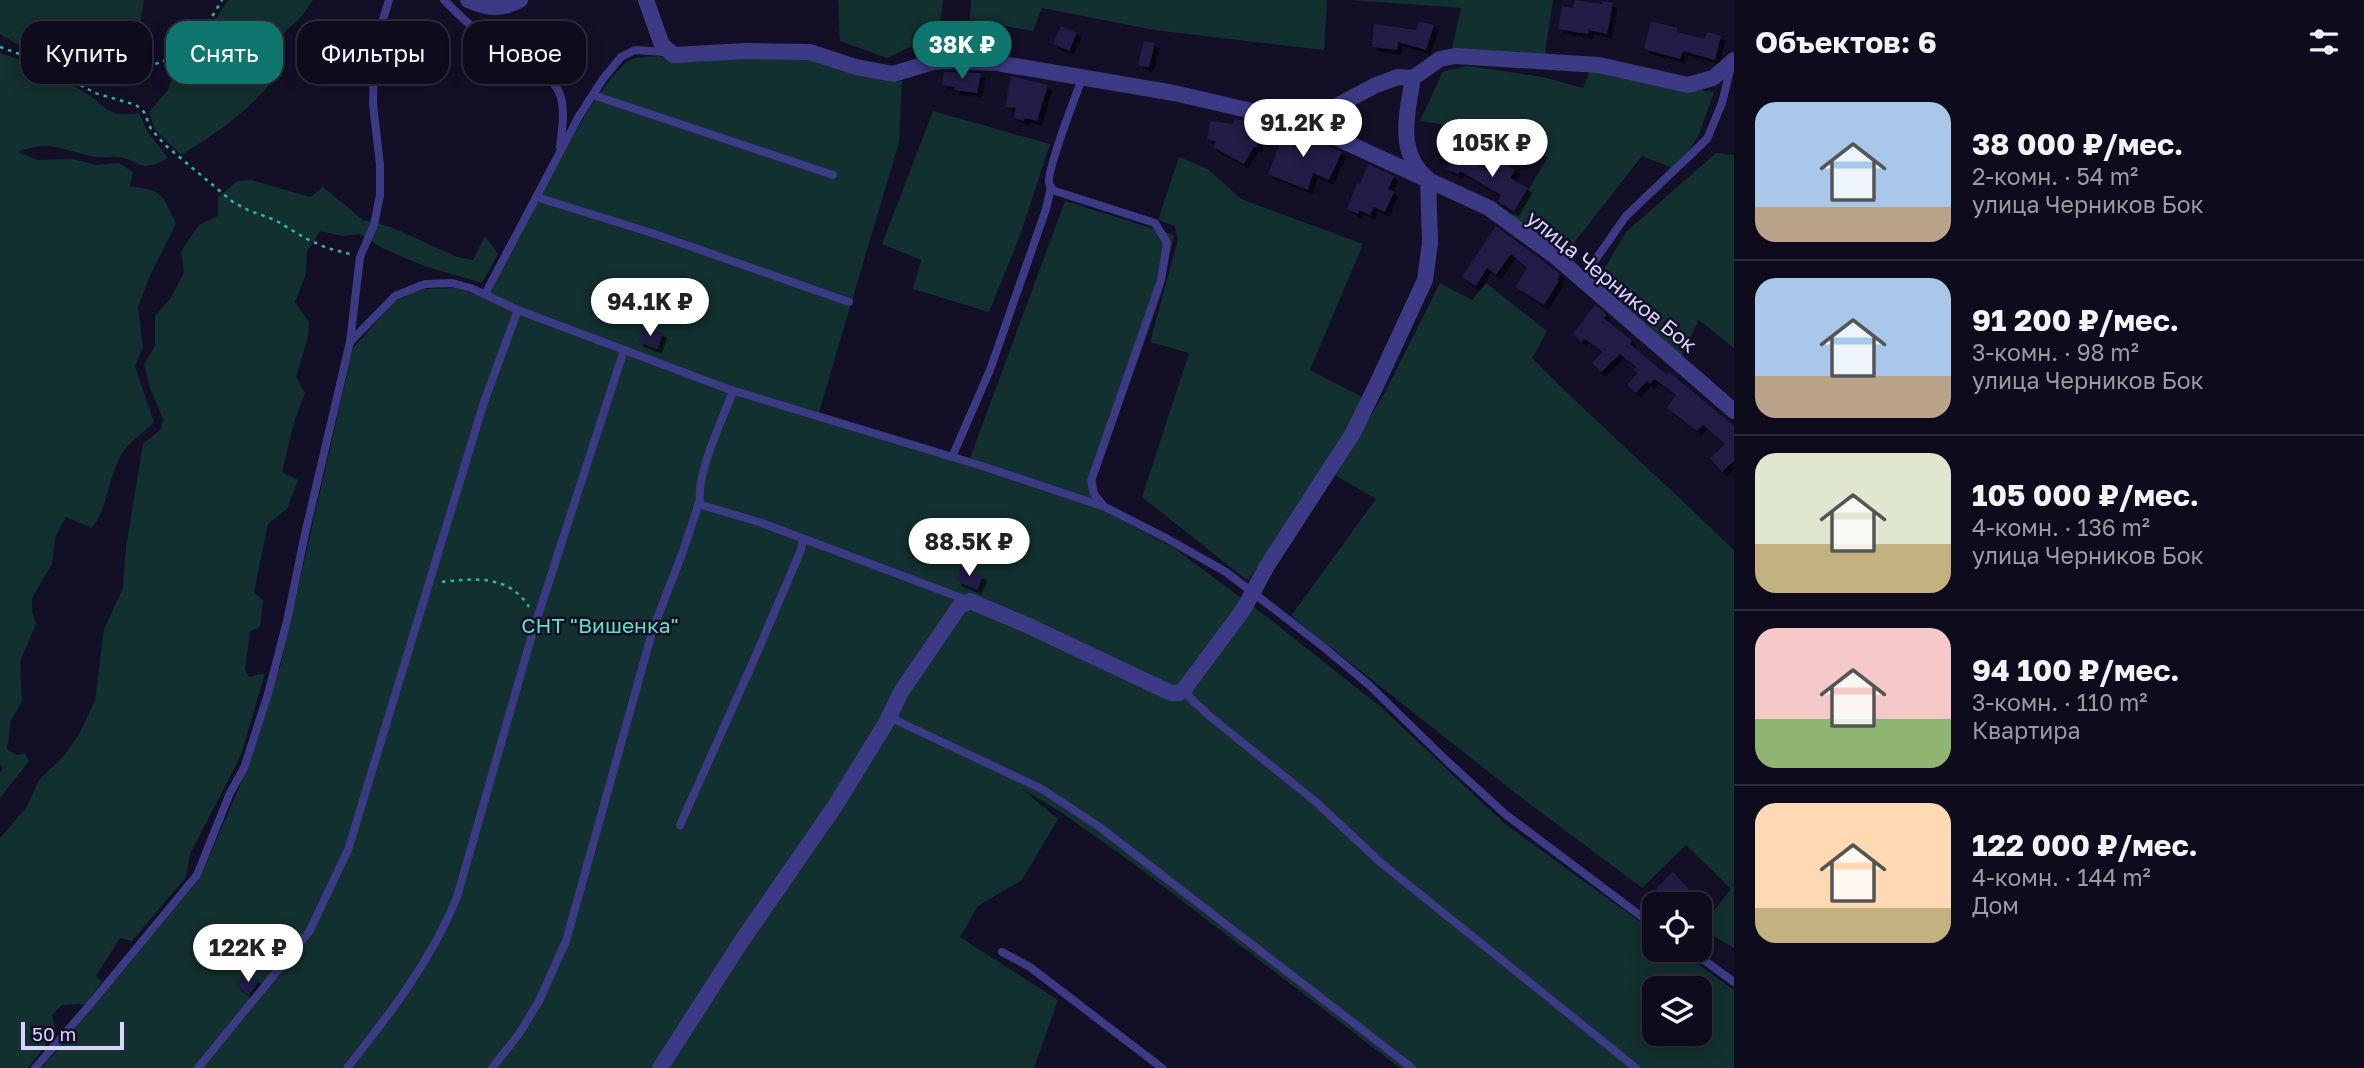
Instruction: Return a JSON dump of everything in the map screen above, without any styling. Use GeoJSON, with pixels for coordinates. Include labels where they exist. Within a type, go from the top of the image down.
{"type":"FeatureCollection","features":[{"type":"Feature","properties":{"kind":"street"},"geometry":{"type":"LineString","coordinates":[[468,0],[493,9],[505,8],[520,0]]}},
{"type":"Feature","properties":{"kind":"street"},"geometry":{"type":"LineString","coordinates":[[646,0],[662,45],[674,55]]}},
{"type":"Feature","properties":{"kind":"street","name":"улица Черников Бок"},"geometry":{"type":"LineString","coordinates":[[674,55],[745,51],[810,52],[856,67],[893,74],[933,62],[998,63],[1174,93],[1304,123],[1489,208],[1556,257],[1734,411]]}},
{"type":"Feature","properties":{"kind":"street"},"geometry":{"type":"LineString","coordinates":[[1304,123],[1376,85],[1398,77],[1413,78],[1440,60],[1455,56],[1599,65],[1688,85],[1713,78],[1733,62]]}},
{"type":"Feature","properties":{"kind":"street"},"geometry":{"type":"LineString","coordinates":[[660,1068],[741,942],[835,806],[889,717],[901,692],[959,607],[970,601],[1163,689],[1179,693],[1185,688],[1234,622],[1353,433],[1425,280],[1430,243],[1428,178],[1414,166],[1408,149],[1409,104],[1413,78]]}},
{"type":"Feature","properties":{"kind":"lane"},"geometry":{"type":"LineString","coordinates":[[35,1068],[197,875],[230,793],[244,768],[268,694],[287,621],[350,342],[360,257],[374,225],[380,195],[380,165],[373,104],[374,62],[389,0]]}},
{"type":"Feature","properties":{"kind":"lane"},"geometry":{"type":"LineString","coordinates":[[444,0],[481,34],[544,74],[553,83],[559,93],[562,107],[563,126],[559,154]]}},
{"type":"Feature","properties":{"kind":"lane"},"geometry":{"type":"LineString","coordinates":[[485,294],[559,154],[593,95],[621,57],[635,50],[659,50],[674,55]]}},
{"type":"Feature","properties":{"kind":"lane"},"geometry":{"type":"LineString","coordinates":[[1582,279],[1626,216],[1707,139],[1722,103],[1733,62]]}},
{"type":"Feature","properties":{"kind":"lane"},"geometry":{"type":"LineString","coordinates":[[1083,76],[1056,155],[1049,181],[1051,187],[1055,191],[1155,223],[1167,243],[1161,280],[1091,481],[1094,494],[1105,507]]}},
{"type":"Feature","properties":{"kind":"lane"},"geometry":{"type":"LineString","coordinates":[[593,95],[833,176]]}},
{"type":"Feature","properties":{"kind":"lane"},"geometry":{"type":"LineString","coordinates":[[952,457],[990,370],[1046,209],[1051,187]]}},
{"type":"Feature","properties":{"kind":"lane"},"geometry":{"type":"LineString","coordinates":[[536,197],[652,233],[849,302]]}},
{"type":"Feature","properties":{"kind":"lane"},"geometry":{"type":"LineString","coordinates":[[350,342],[395,296],[425,284],[452,283],[733,391],[952,457],[1105,507],[1226,572],[1369,685],[1505,814],[1642,917]]}},
{"type":"Feature","properties":{"kind":"lane"},"geometry":{"type":"LineString","coordinates":[[198,1068],[309,932],[348,850],[365,802],[484,402],[518,310]]}},
{"type":"Feature","properties":{"kind":"lane"},"geometry":{"type":"LineString","coordinates":[[347,1068],[418,975],[457,897],[534,628],[624,350]]}},
{"type":"Feature","properties":{"kind":"lane"},"geometry":{"type":"LineString","coordinates":[[492,1068],[519,1034],[566,941],[653,629],[682,554],[698,504],[704,470],[733,391]]}},
{"type":"Feature","properties":{"kind":"lane"},"geometry":{"type":"LineString","coordinates":[[698,504],[803,539],[970,601]]}},
{"type":"Feature","properties":{"kind":"lane"},"geometry":{"type":"LineString","coordinates":[[680,825],[750,669],[801,550],[803,539]]}},
{"type":"Feature","properties":{"kind":"lane"},"geometry":{"type":"LineString","coordinates":[[1185,688],[1190,698],[1212,718],[1316,802],[1380,863],[1636,1068]]}},
{"type":"Feature","properties":{"kind":"lane"},"geometry":{"type":"LineString","coordinates":[[889,717],[1042,789],[1101,828],[1412,1068]]}},
{"type":"Feature","properties":{"kind":"lane"},"geometry":{"type":"LineString","coordinates":[[1002,952],[1030,967],[1162,1068]]}},
{"type":"Feature","properties":{"kind":"lane"},"geometry":{"type":"LineString","coordinates":[[1706,962],[1734,982]]}},
{"type":"Feature","properties":{"kind":"path"},"geometry":{"type":"LineString","coordinates":[[152,64],[177,54],[189,44],[209,22],[222,0]]}},
{"type":"Feature","properties":{"kind":"path"},"geometry":{"type":"LineString","coordinates":[[0,47],[21,55]]}},
{"type":"Feature","properties":{"kind":"path"},"geometry":{"type":"LineString","coordinates":[[79,84],[95,93],[136,105],[144,112],[151,130],[164,145],[233,202],[275,220],[316,243],[360,257]]}},
{"type":"Feature","properties":{"kind":"path"},"geometry":{"type":"LineString","coordinates":[[428,583],[489,579],[513,588],[529,605],[534,628]]}},
{"type":"Feature","properties":{"kind":"green space"},"geometry":{"type":"Polygon","coordinates":[[[0,0],[144,0],[140,21],[21,21],[21,46],[0,34],[0,0]]]}},
{"type":"Feature","properties":{"kind":"green space"},"geometry":{"type":"Polygon","coordinates":[[[228,0],[313,0],[303,15],[284,33],[283,58],[283,21],[214,21],[228,0]]]}},
{"type":"Feature","properties":{"kind":"green space"},"geometry":{"type":"Polygon","coordinates":[[[838,0],[943,0],[939,38],[919,43],[887,58],[840,41],[838,0]]]}},
{"type":"Feature","properties":{"kind":"green space"},"geometry":{"type":"Polygon","coordinates":[[[971,0],[1327,0],[1324,50],[1154,30],[1042,8],[1033,31],[970,20],[971,0]]]}},
{"type":"Feature","properties":{"kind":"green space"},"geometry":{"type":"Polygon","coordinates":[[[1350,0],[1553,0],[1545,55],[1452,49],[1461,8],[1350,0]]]}},
{"type":"Feature","properties":{"kind":"green space"},"geometry":{"type":"Polygon","coordinates":[[[0,53],[21,60],[21,84],[71,84],[110,111],[120,114],[139,113],[147,131],[168,158],[146,166],[118,157],[96,157],[49,146],[18,152],[38,160],[73,159],[96,165],[119,163],[133,172],[130,187],[149,189],[160,195],[176,223],[138,307],[143,347],[135,366],[154,422],[129,444],[120,457],[102,509],[92,528],[66,517],[56,535],[52,564],[32,598],[36,624],[20,662],[22,701],[11,721],[7,749],[17,755],[25,753],[29,761],[0,798],[0,773],[3,768],[0,765],[0,53]]]}},
{"type":"Feature","properties":{"kind":"green space","name":"СНТ \"Вишенка\""},"geometry":{"type":"Polygon","coordinates":[[[659,56],[682,62],[749,56],[811,58],[870,77],[902,81],[899,142],[819,412],[970,458],[1065,201],[1174,235],[1161,295],[1096,479],[1098,492],[1112,515],[1174,548],[1267,617],[1381,707],[1505,824],[1642,923],[1642,962],[1696,962],[1734,990],[1734,1068],[1400,1068],[1134,864],[1062,813],[1021,788],[1058,819],[1022,880],[978,906],[960,937],[1058,1000],[1034,1068],[42,1068],[200,878],[248,767],[281,663],[353,348],[395,301],[424,289],[455,288],[487,298],[555,168],[598,97],[617,72],[632,59],[659,56]]]}},
{"type":"Feature","properties":{"kind":"green space"},"geometry":{"type":"Polygon","coordinates":[[[1468,66],[1543,77],[1583,88],[1590,71],[1714,92],[1698,137],[1675,169],[1642,156],[1563,257],[1511,219],[1548,157],[1505,134],[1420,121],[1443,71],[1468,66]]]}},
{"type":"Feature","properties":{"kind":"green space"},"geometry":{"type":"Polygon","coordinates":[[[170,84],[270,84],[257,99],[226,125],[181,155],[155,130],[149,112],[168,90],[170,84]]]}},
{"type":"Feature","properties":{"kind":"green space"},"geometry":{"type":"Polygon","coordinates":[[[933,111],[1050,144],[1020,236],[989,312],[913,289],[921,260],[882,244],[933,111]]]}},
{"type":"Feature","properties":{"kind":"green space"},"geometry":{"type":"Polygon","coordinates":[[[1716,153],[1734,155],[1734,348],[1699,320],[1681,357],[1595,285],[1626,232],[1716,153]]]}},
{"type":"Feature","properties":{"kind":"green space"},"geometry":{"type":"Polygon","coordinates":[[[1179,157],[1208,169],[1241,199],[1363,244],[1310,370],[1368,400],[1248,581],[1142,497],[1189,353],[1150,342],[1178,240],[1175,226],[1158,220],[1179,157]]]}},
{"type":"Feature","properties":{"kind":"green space"},"geometry":{"type":"Polygon","coordinates":[[[251,180],[310,197],[323,187],[363,220],[391,227],[457,257],[473,260],[485,236],[498,254],[482,283],[424,266],[384,249],[360,234],[343,236],[320,231],[307,252],[306,274],[295,302],[309,322],[308,337],[296,377],[305,393],[294,422],[282,472],[298,480],[287,509],[268,524],[254,592],[263,600],[260,627],[250,631],[245,670],[249,677],[265,673],[241,755],[190,854],[186,877],[132,941],[120,938],[96,976],[102,982],[85,1004],[62,1005],[52,1015],[56,1031],[28,1068],[0,1068],[0,838],[26,808],[39,780],[65,755],[95,701],[104,629],[123,588],[126,547],[143,444],[161,429],[163,419],[150,388],[144,364],[155,346],[155,316],[170,299],[184,273],[181,251],[199,225],[218,216],[218,197],[237,181],[251,180]]]}},
{"type":"Feature","properties":{"kind":"green space"},"geometry":{"type":"Polygon","coordinates":[[[1440,283],[1472,300],[1486,283],[1547,331],[1532,358],[1734,550],[1734,948],[1712,935],[1712,913],[1731,889],[1686,845],[1642,888],[1523,799],[1291,616],[1376,499],[1333,474],[1383,396],[1440,283]]]}},
{"type":"Feature","properties":{"kind":"building"},"geometry":{"type":"Polygon","coordinates":[[[1575,0],[1613,3],[1607,34],[1589,30],[1588,34],[1558,29],[1562,6],[1573,8],[1575,0]]]}},
{"type":"Feature","properties":{"kind":"building"},"geometry":{"type":"Polygon","coordinates":[[[1419,21],[1434,25],[1426,50],[1398,42],[1397,50],[1372,47],[1374,24],[1416,30],[1419,21]]]}},
{"type":"Feature","properties":{"kind":"building"},"geometry":{"type":"Polygon","coordinates":[[[1651,21],[1678,28],[1677,32],[1705,39],[1707,32],[1721,36],[1715,60],[1683,51],[1680,59],[1644,49],[1651,21]]]}},
{"type":"Feature","properties":{"kind":"building"},"geometry":{"type":"Polygon","coordinates":[[[1061,26],[1077,33],[1069,51],[1053,44],[1061,26]]]}},
{"type":"Feature","properties":{"kind":"building"},"geometry":{"type":"Polygon","coordinates":[[[1144,41],[1155,43],[1149,67],[1138,65],[1144,41]]]}},
{"type":"Feature","properties":{"kind":"building"},"geometry":{"type":"Polygon","coordinates":[[[944,72],[981,73],[977,93],[954,90],[955,87],[942,85],[944,72]]]}},
{"type":"Feature","properties":{"kind":"building"},"geometry":{"type":"Polygon","coordinates":[[[1011,76],[1048,85],[1037,121],[1014,118],[1016,108],[1005,107],[1011,76]]]}},
{"type":"Feature","properties":{"kind":"building"},"geometry":{"type":"Polygon","coordinates":[[[1235,119],[1249,122],[1248,127],[1262,131],[1257,148],[1254,147],[1244,164],[1213,147],[1216,141],[1207,139],[1210,121],[1233,124],[1235,119]]]}},
{"type":"Feature","properties":{"kind":"building"},"geometry":{"type":"Polygon","coordinates":[[[1277,127],[1301,133],[1342,152],[1329,180],[1313,173],[1308,190],[1268,174],[1284,133],[1276,131],[1277,127]]]}},
{"type":"Feature","properties":{"kind":"building"},"geometry":{"type":"Polygon","coordinates":[[[1455,152],[1489,172],[1496,159],[1515,170],[1510,178],[1528,188],[1514,212],[1498,201],[1501,195],[1460,171],[1458,174],[1447,169],[1455,152]]]}},
{"type":"Feature","properties":{"kind":"building"},"geometry":{"type":"Polygon","coordinates":[[[1368,164],[1394,176],[1388,189],[1394,192],[1385,212],[1374,207],[1370,215],[1347,209],[1368,164]]]}},
{"type":"Feature","properties":{"kind":"building"},"geometry":{"type":"Polygon","coordinates":[[[1496,226],[1560,274],[1557,280],[1559,281],[1544,305],[1515,287],[1527,268],[1511,254],[1496,275],[1487,268],[1476,286],[1462,277],[1496,226]]]}},
{"type":"Feature","properties":{"kind":"building"},"geometry":{"type":"Polygon","coordinates":[[[1595,305],[1607,315],[1604,318],[1632,341],[1630,344],[1667,375],[1669,372],[1734,426],[1734,461],[1722,472],[1710,458],[1725,444],[1703,425],[1697,431],[1667,408],[1676,395],[1654,379],[1650,384],[1647,381],[1636,393],[1627,385],[1638,373],[1633,370],[1636,367],[1620,354],[1601,372],[1592,363],[1603,352],[1585,339],[1581,342],[1573,334],[1595,305]]]}},
{"type":"Feature","properties":{"kind":"building"},"geometry":{"type":"Polygon","coordinates":[[[644,326],[663,333],[657,349],[638,342],[644,326]]]}},
{"type":"Feature","properties":{"kind":"building"},"geometry":{"type":"Polygon","coordinates":[[[961,567],[983,576],[977,590],[956,581],[961,567]]]}},
{"type":"Feature","properties":{"kind":"building"},"geometry":{"type":"Polygon","coordinates":[[[1673,872],[1689,889],[1686,892],[1660,892],[1656,888],[1673,872]]]}},
{"type":"Feature","properties":{"kind":"building"},"geometry":{"type":"Polygon","coordinates":[[[246,972],[259,981],[249,995],[236,986],[246,972]]]}}]}
